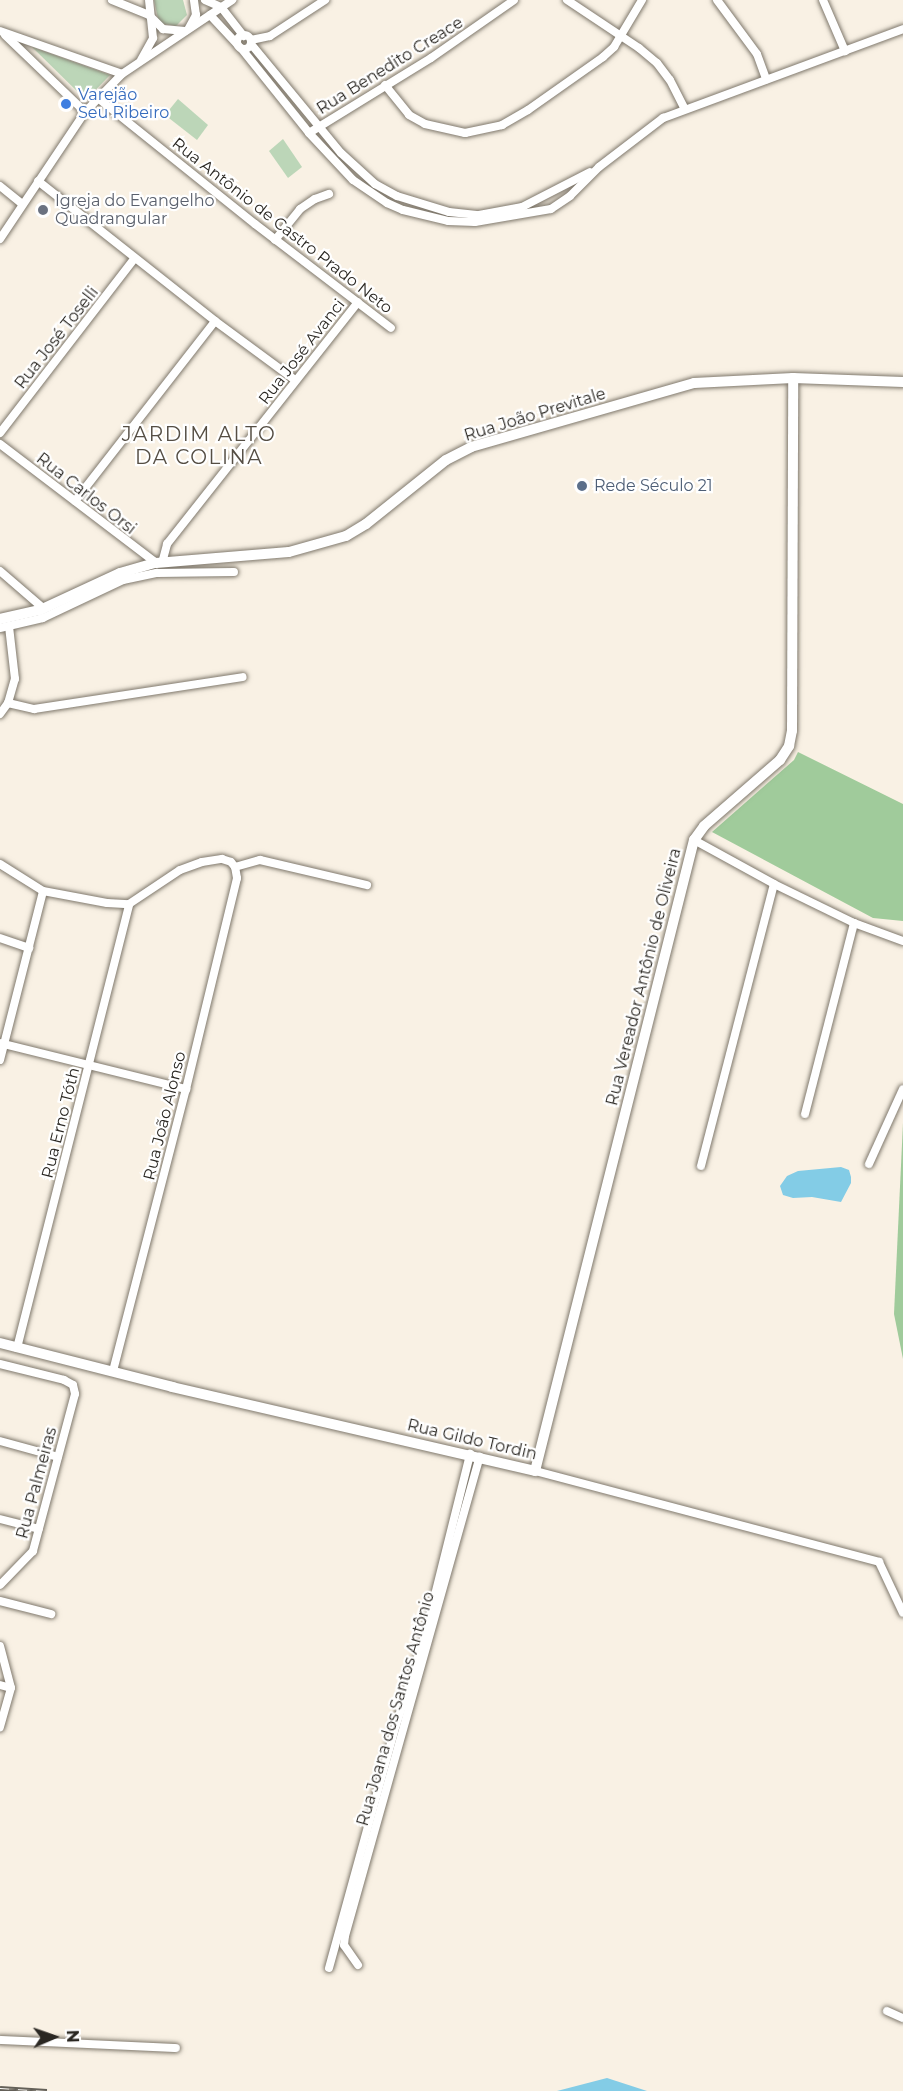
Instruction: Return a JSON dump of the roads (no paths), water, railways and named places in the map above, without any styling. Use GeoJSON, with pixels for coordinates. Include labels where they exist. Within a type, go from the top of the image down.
{"type":"FeatureCollection","features":[{"type":"Feature","properties":{"kind":"main road","name":"Rua João Previtale"},"geometry":{"type":"LineString","coordinates":[[0,619],[44,609],[120,573],[159,563],[242,558],[308,549],[346,536],[366,524],[446,460],[471,447],[694,383],[793,378],[902,382]]}},
{"type":"Feature","properties":{"kind":"main road","name":"Rua Vereador Antônio de Oliveira"},"geometry":{"type":"LineString","coordinates":[[536,1471],[694,840],[704,826],[780,760],[789,746],[792,731],[793,378]]}},
{"type":"Feature","properties":{"kind":"main road","name":"Rua Gildo Tordin"},"geometry":{"type":"LineString","coordinates":[[0,1343],[172,1387],[475,1455],[536,1471]]}},
{"type":"Feature","properties":{"kind":"street"},"geometry":{"type":"LineString","coordinates":[[112,0],[149,15],[163,29],[188,30]]}},
{"type":"Feature","properties":{"kind":"street"},"geometry":{"type":"LineString","coordinates":[[140,62],[153,38],[149,0]]}},
{"type":"Feature","properties":{"kind":"street"},"geometry":{"type":"LineString","coordinates":[[188,30],[196,15],[194,0]]}},
{"type":"Feature","properties":{"kind":"street"},"geometry":{"type":"LineString","coordinates":[[205,0],[221,7],[340,153],[375,184],[397,196],[449,212],[479,215],[522,207],[599,167]]}},
{"type":"Feature","properties":{"kind":"street"},"geometry":{"type":"LineString","coordinates":[[0,239],[85,112],[122,74],[232,0]]}},
{"type":"Feature","properties":{"kind":"street"},"geometry":{"type":"LineString","coordinates":[[240,47],[238,39],[248,40],[270,36],[325,0]]}},
{"type":"Feature","properties":{"kind":"street","name":"Rua Benedito Creace"},"geometry":{"type":"LineString","coordinates":[[309,134],[319,125],[431,58],[514,0]]}},
{"type":"Feature","properties":{"kind":"street"},"geometry":{"type":"LineString","coordinates":[[567,0],[657,63],[670,80],[684,108]]}},
{"type":"Feature","properties":{"kind":"street"},"geometry":{"type":"LineString","coordinates":[[385,85],[408,115],[425,124],[465,133],[502,126],[603,57],[621,36],[642,0]]}},
{"type":"Feature","properties":{"kind":"street"},"geometry":{"type":"LineString","coordinates":[[717,0],[757,54],[766,79]]}},
{"type":"Feature","properties":{"kind":"street"},"geometry":{"type":"LineString","coordinates":[[823,0],[845,51]]}},
{"type":"Feature","properties":{"kind":"street"},"geometry":{"type":"LineString","coordinates":[[210,15],[240,47],[309,134],[353,180],[387,203],[448,220],[475,222],[551,209],[570,196],[599,167],[663,118],[684,108],[903,30]]}},
{"type":"Feature","properties":{"kind":"street"},"geometry":{"type":"LineString","coordinates":[[1,32],[122,74]]}},
{"type":"Feature","properties":{"kind":"street"},"geometry":{"type":"LineString","coordinates":[[1,32],[85,112]]}},
{"type":"Feature","properties":{"kind":"street"},"geometry":{"type":"LineString","coordinates":[[240,47],[248,48],[248,40]]}},
{"type":"Feature","properties":{"kind":"street","name":"Rua Antônio de Castro Prado Neto"},"geometry":{"type":"LineString","coordinates":[[99,99],[275,240],[391,328]]}},
{"type":"Feature","properties":{"kind":"street"},"geometry":{"type":"LineString","coordinates":[[38,181],[134,259],[295,380]]}},
{"type":"Feature","properties":{"kind":"street"},"geometry":{"type":"LineString","coordinates":[[0,186],[22,204]]}},
{"type":"Feature","properties":{"kind":"street"},"geometry":{"type":"LineString","coordinates":[[275,240],[300,209],[315,199],[329,194]]}},
{"type":"Feature","properties":{"kind":"street","name":"Rua José Toselli"},"geometry":{"type":"LineString","coordinates":[[0,433],[134,259]]}},
{"type":"Feature","properties":{"kind":"street","name":"Rua José Avanci"},"geometry":{"type":"LineString","coordinates":[[159,563],[167,544],[358,302]]}},
{"type":"Feature","properties":{"kind":"street"},"geometry":{"type":"LineString","coordinates":[[75,501],[215,321]]}},
{"type":"Feature","properties":{"kind":"street","name":"Rua Carlos Orsi"},"geometry":{"type":"LineString","coordinates":[[0,444],[159,563]]}},
{"type":"Feature","properties":{"kind":"street"},"geometry":{"type":"LineString","coordinates":[[0,571],[44,609]]}},
{"type":"Feature","properties":{"kind":"street"},"geometry":{"type":"LineString","coordinates":[[0,628],[43,618],[123,580],[157,573],[234,572]]}},
{"type":"Feature","properties":{"kind":"street"},"geometry":{"type":"LineString","coordinates":[[0,714],[8,703],[15,679],[9,626]]}},
{"type":"Feature","properties":{"kind":"street"},"geometry":{"type":"LineString","coordinates":[[8,703],[34,709],[243,677]]}},
{"type":"Feature","properties":{"kind":"street"},"geometry":{"type":"LineString","coordinates":[[694,840],[774,884],[854,923],[903,940]]}},
{"type":"Feature","properties":{"kind":"street"},"geometry":{"type":"LineString","coordinates":[[0,864],[43,891],[107,903],[129,904],[180,870],[202,862],[222,859],[231,862],[235,867],[260,860],[367,885]]}},
{"type":"Feature","properties":{"kind":"street","name":"Rua João Alonso"},"geometry":{"type":"LineString","coordinates":[[113,1371],[186,1089],[237,878],[235,867]]}},
{"type":"Feature","properties":{"kind":"street"},"geometry":{"type":"LineString","coordinates":[[701,1166],[774,884]]}},
{"type":"Feature","properties":{"kind":"street"},"geometry":{"type":"LineString","coordinates":[[0,1060],[2,1044],[43,891]]}},
{"type":"Feature","properties":{"kind":"street","name":"Rua Erno Tóth"},"geometry":{"type":"LineString","coordinates":[[17,1348],[129,904]]}},
{"type":"Feature","properties":{"kind":"street"},"geometry":{"type":"LineString","coordinates":[[805,1114],[854,923]]}},
{"type":"Feature","properties":{"kind":"street"},"geometry":{"type":"LineString","coordinates":[[0,938],[29,948]]}},
{"type":"Feature","properties":{"kind":"street"},"geometry":{"type":"LineString","coordinates":[[2,1044],[186,1089]]}},
{"type":"Feature","properties":{"kind":"street"},"geometry":{"type":"LineString","coordinates":[[869,1164],[903,1089]]}},
{"type":"Feature","properties":{"kind":"street","name":"Rua Palmeiras"},"geometry":{"type":"LineString","coordinates":[[0,1364],[64,1380],[73,1385],[75,1394],[33,1551],[0,1585]]}},
{"type":"Feature","properties":{"kind":"street"},"geometry":{"type":"LineString","coordinates":[[0,1441],[58,1456]]}},
{"type":"Feature","properties":{"kind":"street"},"geometry":{"type":"LineString","coordinates":[[329,1968],[396,1725],[424,1639],[475,1455]]}},
{"type":"Feature","properties":{"kind":"street","name":"Rua Joana dos Santos Antônio"},"geometry":{"type":"LineString","coordinates":[[358,1965],[344,1945],[345,1936],[475,1455]]}},
{"type":"Feature","properties":{"kind":"street","name":"Rua Gildo Tordin"},"geometry":{"type":"LineString","coordinates":[[536,1471],[879,1562],[903,1613]]}},
{"type":"Feature","properties":{"kind":"street"},"geometry":{"type":"LineString","coordinates":[[0,1518],[39,1529]]}},
{"type":"Feature","properties":{"kind":"street"},"geometry":{"type":"LineString","coordinates":[[0,1601],[51,1614]]}},
{"type":"Feature","properties":{"kind":"street"},"geometry":{"type":"LineString","coordinates":[[0,1646],[11,1688],[0,1727]]}},
{"type":"Feature","properties":{"kind":"street"},"geometry":{"type":"LineString","coordinates":[[0,1685],[11,1688]]}},
{"type":"Feature","properties":{"kind":"street"},"geometry":{"type":"LineString","coordinates":[[887,2011],[903,2018]]}},
{"type":"Feature","properties":{"kind":"street"},"geometry":{"type":"LineString","coordinates":[[0,2040],[176,2048]]}},
{"type":"Feature","properties":{"kind":"water"},"geometry":{"type":"Polygon","coordinates":[[[841,1167],[849,1170],[851,1183],[841,1202],[783,1195],[780,1186],[787,1176],[798,1171],[841,1167]]]}},
{"type":"Feature","properties":{"kind":"water"},"geometry":{"type":"Polygon","coordinates":[[[607,2078],[647,2091],[557,2091],[607,2078]]]}},
{"type":"Feature","properties":{"kind":"railway"},"geometry":{"type":"LineString","coordinates":[[0,2088],[47,2091]]}},
{"type":"Feature","properties":{"kind":"place","name":"Varejão Seu Ribeiro"},"geometry":{"type":"Point","coordinates":[66,104]}},
{"type":"Feature","properties":{"kind":"place","name":"Igreja do Evangelho Quadrangular"},"geometry":{"type":"Point","coordinates":[43,210]}},
{"type":"Feature","properties":{"kind":"place","name":"Rede Século 21"},"geometry":{"type":"Point","coordinates":[582,486]}},
{"type":"Feature","properties":{"kind":"district","name":"JARDIM ALTO DA COLINA"},"geometry":{"type":"Point","coordinates":[199,446]}}]}
